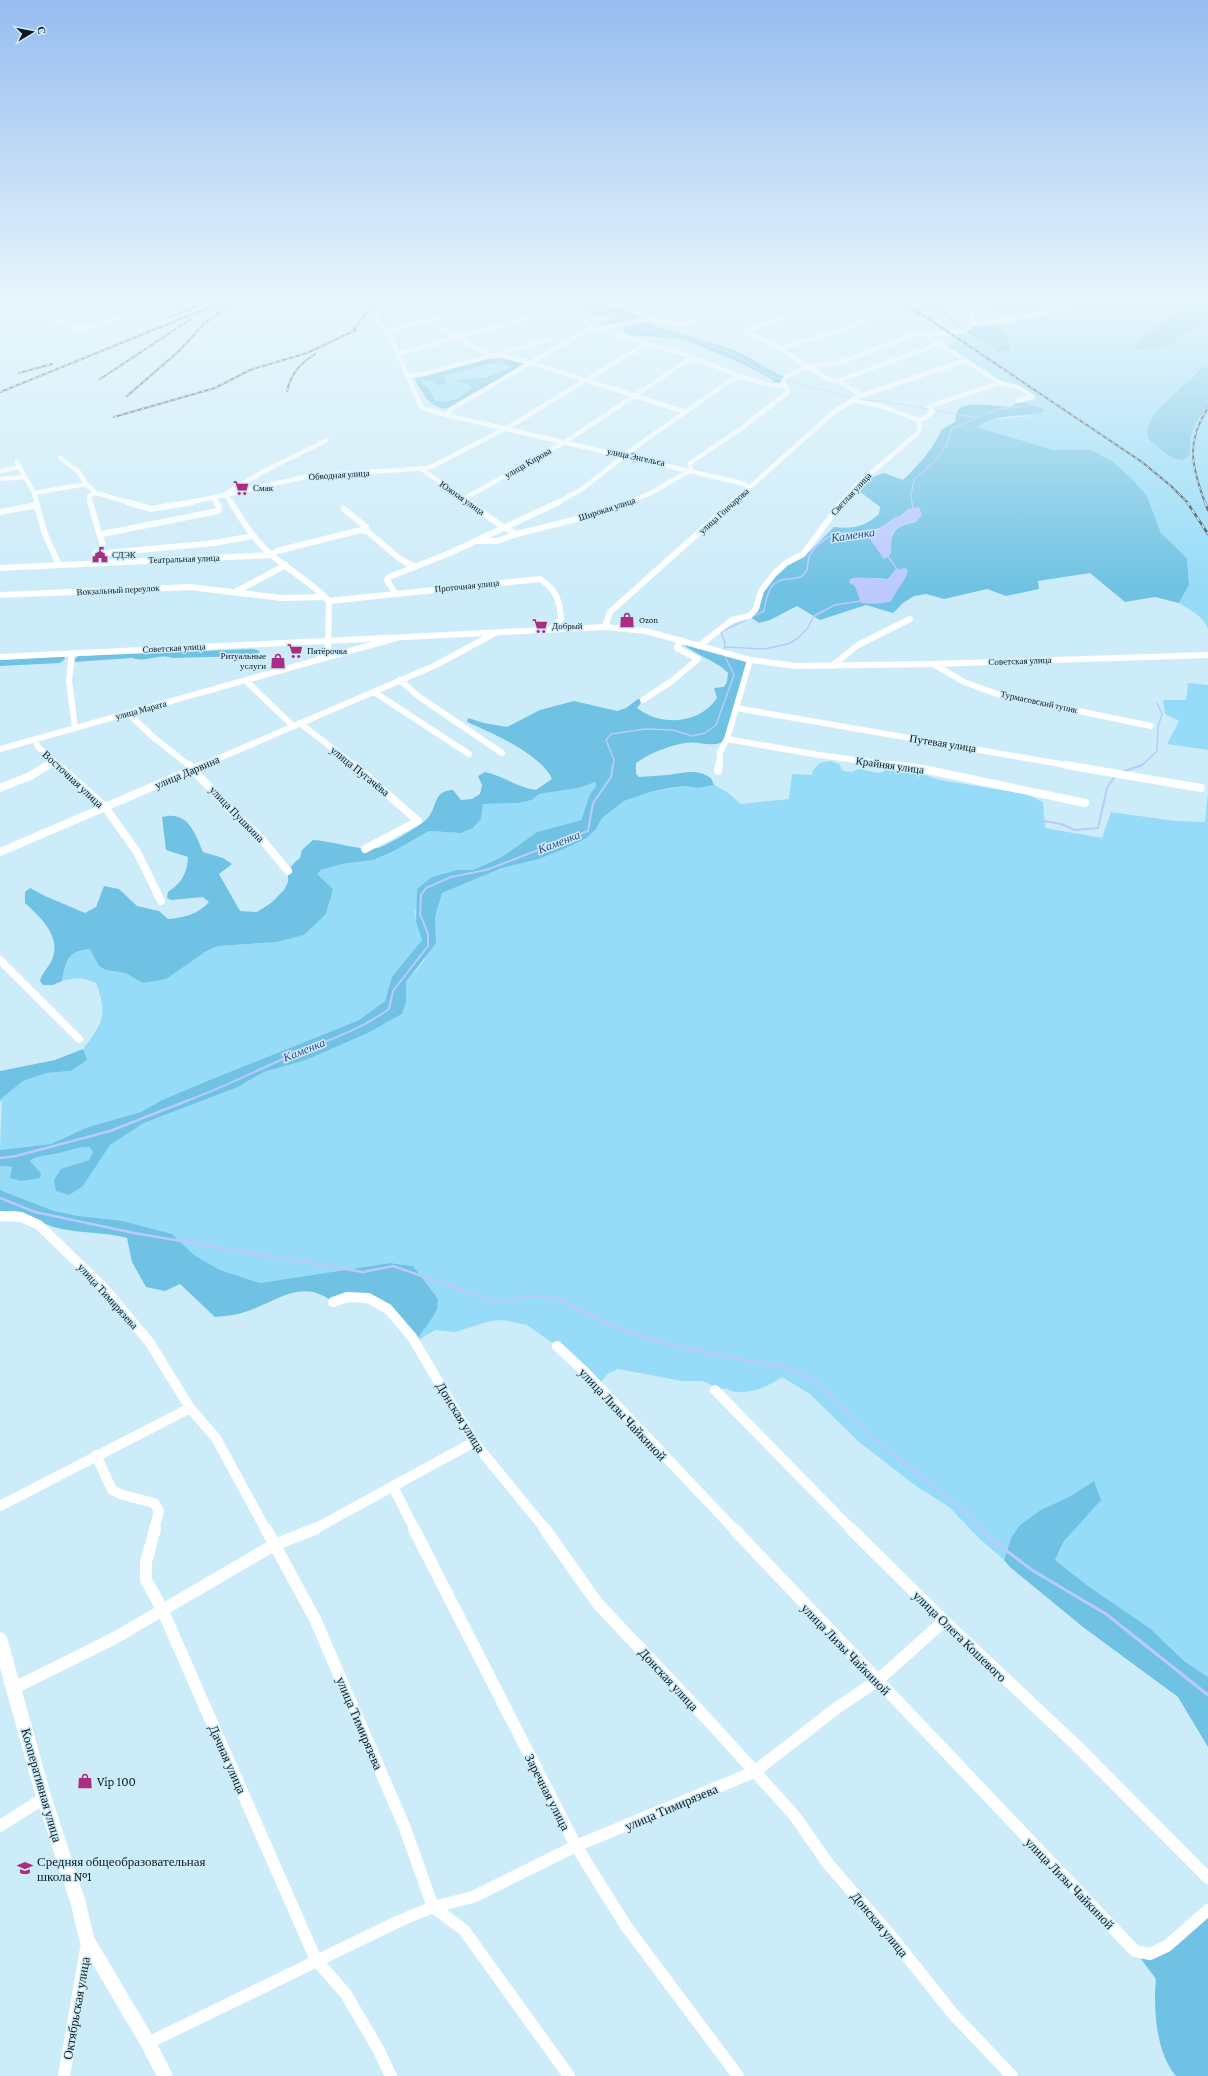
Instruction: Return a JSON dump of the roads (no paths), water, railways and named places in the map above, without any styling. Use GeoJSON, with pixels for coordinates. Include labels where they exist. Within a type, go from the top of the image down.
{"type":"FeatureCollection","features":[{"type":"Feature","properties":{"kind":"main road","name":"Советская улица"},"geometry":{"type":"LineString","coordinates":[[0,657],[605,627],[634,629],[680,640],[750,660],[776,664],[832,666],[933,664],[1208,655]]}},
{"type":"Feature","properties":{"kind":"street","name":"улица Энгельса"},"geometry":{"type":"LineString","coordinates":[[416,394],[422,408],[450,416],[691,470]]}},
{"type":"Feature","properties":{"kind":"street"},"geometry":{"type":"LineString","coordinates":[[450,416],[449,412],[451,409],[479,394]]}},
{"type":"Feature","properties":{"kind":"street","name":"Обводная улица"},"geometry":{"type":"LineString","coordinates":[[60,458],[79,472],[86,484],[96,492],[151,509],[213,498],[309,476],[433,466],[504,429],[564,394]]}},
{"type":"Feature","properties":{"kind":"street"},"geometry":{"type":"LineString","coordinates":[[627,394],[686,412]]}},
{"type":"Feature","properties":{"kind":"street","name":"улица Кирова"},"geometry":{"type":"LineString","coordinates":[[464,499],[565,442],[637,394]]}},
{"type":"Feature","properties":{"kind":"street","name":"Широкая улица"},"geometry":{"type":"LineString","coordinates":[[395,593],[387,580],[389,577],[474,541],[564,500],[711,394]]}},
{"type":"Feature","properties":{"kind":"street","name":"Широкая улица"},"geometry":{"type":"LineString","coordinates":[[474,541],[497,541],[517,534],[568,522],[628,503],[650,494],[691,470],[690,463],[742,428],[786,394]]}},
{"type":"Feature","properties":{"kind":"street"},"geometry":{"type":"LineString","coordinates":[[851,394],[856,398],[918,420],[930,415],[933,411],[929,407],[967,394]]}},
{"type":"Feature","properties":{"kind":"street","name":"улица Гончарова"},"geometry":{"type":"LineString","coordinates":[[605,627],[610,612],[834,412],[856,398],[868,394]]}},
{"type":"Feature","properties":{"kind":"street"},"geometry":{"type":"LineString","coordinates":[[1018,401],[1033,398],[1027,394]]}},
{"type":"Feature","properties":{"kind":"street","name":"Светлая улица"},"geometry":{"type":"LineString","coordinates":[[699,646],[732,620],[749,616],[756,609],[761,591],[774,574],[786,563],[803,554],[814,541],[832,513],[855,487],[918,433],[920,426],[918,420]]}},
{"type":"Feature","properties":{"kind":"street"},"geometry":{"type":"LineString","coordinates":[[318,660],[328,650],[330,640],[327,599],[319,589],[272,555],[253,536],[226,495],[238,485],[327,440]]}},
{"type":"Feature","properties":{"kind":"street"},"geometry":{"type":"LineString","coordinates":[[17,462],[34,494],[45,534],[59,565]]}},
{"type":"Feature","properties":{"kind":"street"},"geometry":{"type":"LineString","coordinates":[[0,471],[19,467]]}},
{"type":"Feature","properties":{"kind":"street","name":"Южная улица"},"geometry":{"type":"LineString","coordinates":[[420,468],[504,527]]}},
{"type":"Feature","properties":{"kind":"street"},"geometry":{"type":"LineString","coordinates":[[691,470],[741,483],[746,485],[748,490]]}},
{"type":"Feature","properties":{"kind":"street"},"geometry":{"type":"LineString","coordinates":[[0,479],[24,477]]}},
{"type":"Feature","properties":{"kind":"street"},"geometry":{"type":"LineString","coordinates":[[34,494],[86,484]]}},
{"type":"Feature","properties":{"kind":"street"},"geometry":{"type":"LineString","coordinates":[[96,492],[89,496],[90,503],[102,534],[103,546],[95,554],[214,544],[253,536]]}},
{"type":"Feature","properties":{"kind":"street"},"geometry":{"type":"LineString","coordinates":[[102,534],[218,511],[219,506],[213,498]]}},
{"type":"Feature","properties":{"kind":"street"},"geometry":{"type":"LineString","coordinates":[[0,512],[37,505]]}},
{"type":"Feature","properties":{"kind":"street"},"geometry":{"type":"LineString","coordinates":[[344,509],[366,527],[364,531],[414,567]]}},
{"type":"Feature","properties":{"kind":"street"},"geometry":{"type":"LineString","coordinates":[[504,527],[517,534]]}},
{"type":"Feature","properties":{"kind":"street","name":"Театральная улица"},"geometry":{"type":"LineString","coordinates":[[0,568],[272,555],[277,551],[351,531],[364,531]]}},
{"type":"Feature","properties":{"kind":"street"},"geometry":{"type":"LineString","coordinates":[[235,592],[286,565]]}},
{"type":"Feature","properties":{"kind":"street","name":"Проточная улица"},"geometry":{"type":"LineString","coordinates":[[327,599],[540,579],[547,583],[560,599],[561,619],[550,630]]}},
{"type":"Feature","properties":{"kind":"street","name":"Вокзальный переулок"},"geometry":{"type":"LineString","coordinates":[[0,595],[190,587],[282,598],[327,599]]}},
{"type":"Feature","properties":{"kind":"street"},"geometry":{"type":"LineString","coordinates":[[832,666],[839,658],[855,648],[910,620]]}},
{"type":"Feature","properties":{"kind":"street","name":"улица Дарвина"},"geometry":{"type":"LineString","coordinates":[[0,852],[269,737],[292,725],[300,723],[436,665],[495,633]]}},
{"type":"Feature","properties":{"kind":"street","name":"Советская улица"},"geometry":{"type":"LineString","coordinates":[[282,670],[396,638]]}},
{"type":"Feature","properties":{"kind":"street"},"geometry":{"type":"LineString","coordinates":[[643,700],[672,681],[698,659],[677,648],[680,640]]}},
{"type":"Feature","properties":{"kind":"street"},"geometry":{"type":"LineString","coordinates":[[72,653],[68,665],[68,678],[75,728]]}},
{"type":"Feature","properties":{"kind":"street"},"geometry":{"type":"LineString","coordinates":[[718,771],[720,752],[727,739],[750,660]]}},
{"type":"Feature","properties":{"kind":"street","name":"Турмасовский тупик"},"geometry":{"type":"LineString","coordinates":[[933,664],[948,676],[986,690],[1018,699],[1151,726]]}},
{"type":"Feature","properties":{"kind":"street","name":"улица Марата"},"geometry":{"type":"LineString","coordinates":[[0,749],[282,670]]}},
{"type":"Feature","properties":{"kind":"street"},"geometry":{"type":"LineString","coordinates":[[400,680],[418,696],[502,753]]}},
{"type":"Feature","properties":{"kind":"street"},"geometry":{"type":"LineString","coordinates":[[246,681],[292,725]]}},
{"type":"Feature","properties":{"kind":"street"},"geometry":{"type":"LineString","coordinates":[[374,692],[469,754]]}},
{"type":"Feature","properties":{"kind":"street","name":"Путевая улица"},"geometry":{"type":"LineString","coordinates":[[736,708],[1201,788]]}},
{"type":"Feature","properties":{"kind":"street","name":"улица Пушкина"},"geometry":{"type":"LineString","coordinates":[[128,713],[153,737],[194,769],[232,812],[260,837],[288,871]]}},
{"type":"Feature","properties":{"kind":"street","name":"улица Пугачёва"},"geometry":{"type":"LineString","coordinates":[[300,723],[357,767],[418,821],[365,849]]}},
{"type":"Feature","properties":{"kind":"street","name":"Восточная улица"},"geometry":{"type":"LineString","coordinates":[[35,739],[38,747],[105,808],[137,852],[161,901]]}},
{"type":"Feature","properties":{"kind":"street","name":"Крайняя улица"},"geometry":{"type":"LineString","coordinates":[[727,739],[819,755],[923,769],[1085,803]]}},
{"type":"Feature","properties":{"kind":"street"},"geometry":{"type":"LineString","coordinates":[[0,788],[30,776],[54,761]]}},
{"type":"Feature","properties":{"kind":"street"},"geometry":{"type":"LineString","coordinates":[[0,960],[28,990],[79,1039]]}},
{"type":"Feature","properties":{"kind":"street","name":"улица Тимирязева"},"geometry":{"type":"LineString","coordinates":[[0,1216],[21,1217],[40,1225],[104,1288],[150,1343],[190,1408],[216,1438],[315,1619],[405,1828],[434,1907]]}},
{"type":"Feature","properties":{"kind":"street","name":"Донская улица"},"geometry":{"type":"LineString","coordinates":[[333,1302],[347,1297],[368,1298],[388,1309],[412,1337],[474,1442],[547,1531],[598,1604],[707,1719],[794,1815],[829,1864],[891,1936],[953,2014],[1012,2076]]}},
{"type":"Feature","properties":{"kind":"street","name":"улица Лизы Чайкиной"},"geometry":{"type":"LineString","coordinates":[[557,1346],[589,1377],[1135,1951],[1150,1954],[1167,1946],[1208,1910]]}},
{"type":"Feature","properties":{"kind":"street","name":"улица Олега Кошевого"},"geometry":{"type":"LineString","coordinates":[[715,1390],[944,1621],[1076,1745],[1208,1878]]}},
{"type":"Feature","properties":{"kind":"street"},"geometry":{"type":"LineString","coordinates":[[0,1506],[96,1455],[190,1408]]}},
{"type":"Feature","properties":{"kind":"street"},"geometry":{"type":"LineString","coordinates":[[14,1688],[113,1639],[162,1609],[274,1545],[305,1534],[474,1442]]}},
{"type":"Feature","properties":{"kind":"street","name":"Дачная улица"},"geometry":{"type":"LineString","coordinates":[[96,1455],[112,1490],[123,1495],[154,1503],[159,1511],[146,1562],[146,1580],[162,1609],[316,1960],[346,1994],[378,2049],[391,2076]]}},
{"type":"Feature","properties":{"kind":"street","name":"Заречная улица"},"geometry":{"type":"LineString","coordinates":[[393,1487],[576,1846],[626,1926],[738,2076]]}},
{"type":"Feature","properties":{"kind":"street","name":"улица Тимирязева"},"geometry":{"type":"LineString","coordinates":[[148,2043],[316,1960],[399,1921],[434,1907],[473,1897],[576,1846],[754,1772],[838,1707],[877,1681],[944,1621]]}},
{"type":"Feature","properties":{"kind":"street","name":"Кооперативная улица"},"geometry":{"type":"LineString","coordinates":[[0,1640],[44,1798],[78,1902],[87,1940],[148,2043],[165,2076]]}},
{"type":"Feature","properties":{"kind":"street"},"geometry":{"type":"LineString","coordinates":[[0,1826],[44,1798]]}},
{"type":"Feature","properties":{"kind":"street"},"geometry":{"type":"LineString","coordinates":[[434,1907],[464,1930],[569,2076]]}},
{"type":"Feature","properties":{"kind":"street","name":"Октябрьская улица"},"geometry":{"type":"LineString","coordinates":[[64,2076],[87,1940]]}},
{"type":"Feature","properties":{"kind":"waterway"},"geometry":{"type":"LineString","coordinates":[[837,394],[853,398]]}},
{"type":"Feature","properties":{"kind":"waterway","name":"Каменка"},"geometry":{"type":"LineString","coordinates":[[1063,400],[1072,394]]}},
{"type":"Feature","properties":{"kind":"waterway"},"geometry":{"type":"LineString","coordinates":[[860,400],[883,401],[977,418]]}},
{"type":"Feature","properties":{"kind":"waterway","name":"Каменка"},"geometry":{"type":"LineString","coordinates":[[977,418],[998,409],[1046,404]]}},
{"type":"Feature","properties":{"kind":"waterway","name":"Каменка"},"geometry":{"type":"LineString","coordinates":[[912,503],[911,496],[914,479],[934,462],[947,445],[951,429],[977,418]]}},
{"type":"Feature","properties":{"kind":"waterway","name":"Каменка"},"geometry":{"type":"LineString","coordinates":[[912,502],[913,511]]}},
{"type":"Feature","properties":{"kind":"waterway","name":"Каменка"},"geometry":{"type":"LineString","coordinates":[[725,647],[725,643],[721,632],[764,611],[766,599],[773,585],[782,580],[798,578],[803,575],[806,571],[810,555],[816,546],[829,537],[839,533],[869,533]]}},
{"type":"Feature","properties":{"kind":"waterway"},"geometry":{"type":"LineString","coordinates":[[887,555],[899,572]]}},
{"type":"Feature","properties":{"kind":"waterway"},"geometry":{"type":"LineString","coordinates":[[725,647],[764,649],[788,644],[798,638],[807,629],[814,616],[835,605],[861,601]]}},
{"type":"Feature","properties":{"kind":"waterway","name":"Каменка"},"geometry":{"type":"LineString","coordinates":[[613,766],[614,760],[606,740],[611,734],[645,729],[673,730],[692,736],[705,733],[716,725],[734,675],[724,654],[725,647]]}},
{"type":"Feature","properties":{"kind":"waterway"},"geometry":{"type":"LineString","coordinates":[[1141,766],[1157,751],[1158,727],[1162,714],[1157,703]]}},
{"type":"Feature","properties":{"kind":"waterway","name":"Каменка"},"geometry":{"type":"LineString","coordinates":[[186,1101],[213,1091],[290,1056],[341,1036],[389,1009],[393,991],[428,946],[428,934],[420,914],[421,895],[426,888],[451,877],[486,870],[588,831],[593,803],[611,777],[613,765]]}},
{"type":"Feature","properties":{"kind":"waterway"},"geometry":{"type":"LineString","coordinates":[[1122,772],[1142,765]]}},
{"type":"Feature","properties":{"kind":"waterway"},"geometry":{"type":"LineString","coordinates":[[1044,821],[1061,824],[1075,830],[1098,828],[1107,788],[1115,776]]}},
{"type":"Feature","properties":{"kind":"waterway","name":"Каменка"},"geometry":{"type":"LineString","coordinates":[[0,1158],[16,1156],[110,1131],[189,1100]]}},
{"type":"Feature","properties":{"kind":"waterway"},"geometry":{"type":"LineString","coordinates":[[0,1198],[35,1212],[134,1233],[363,1272],[393,1266],[499,1303],[527,1296],[557,1299],[609,1324],[655,1341],[732,1358],[781,1366],[815,1381],[871,1437],[968,1513],[982,1530]]}},
{"type":"Feature","properties":{"kind":"waterway"},"geometry":{"type":"LineString","coordinates":[[981,1529],[987,1536],[1032,1570],[1106,1614],[1208,1695]]}},
{"type":"Feature","properties":{"kind":"railway"},"geometry":{"type":"LineString","coordinates":[[114,417],[195,394]]}},
{"type":"Feature","properties":{"kind":"railway"},"geometry":{"type":"LineString","coordinates":[[1041,394],[1142,462],[1171,486],[1187,502]]}},
{"type":"Feature","properties":{"kind":"railway"},"geometry":{"type":"LineString","coordinates":[[1205,503],[1197,478],[1193,455],[1196,432],[1208,408]]}},
{"type":"Feature","properties":{"kind":"railway"},"geometry":{"type":"LineString","coordinates":[[1187,502],[1208,534]]}},
{"type":"Feature","properties":{"kind":"railway"},"geometry":{"type":"LineString","coordinates":[[1205,502],[1208,510]]}},
{"type":"Feature","properties":{"kind":"place","name":"Смак"},"geometry":{"type":"Point","coordinates":[241,488]}},
{"type":"Feature","properties":{"kind":"place","name":"СДЭК"},"geometry":{"type":"Point","coordinates":[100,555]}},
{"type":"Feature","properties":{"kind":"place","name":"Ozon"},"geometry":{"type":"Point","coordinates":[627,620]}},
{"type":"Feature","properties":{"kind":"place","name":"Добрый"},"geometry":{"type":"Point","coordinates":[540,626]}},
{"type":"Feature","properties":{"kind":"place","name":"Пятёрочка"},"geometry":{"type":"Point","coordinates":[295,651]}},
{"type":"Feature","properties":{"kind":"place","name":"Ритуальные услуги"},"geometry":{"type":"Point","coordinates":[278,661]}},
{"type":"Feature","properties":{"kind":"place","name":"Vip 100"},"geometry":{"type":"Point","coordinates":[85,1781]}},
{"type":"Feature","properties":{"kind":"place","name":"Средняя общеобразовательная школа №1"},"geometry":{"type":"Point","coordinates":[25,1868]}}]}
